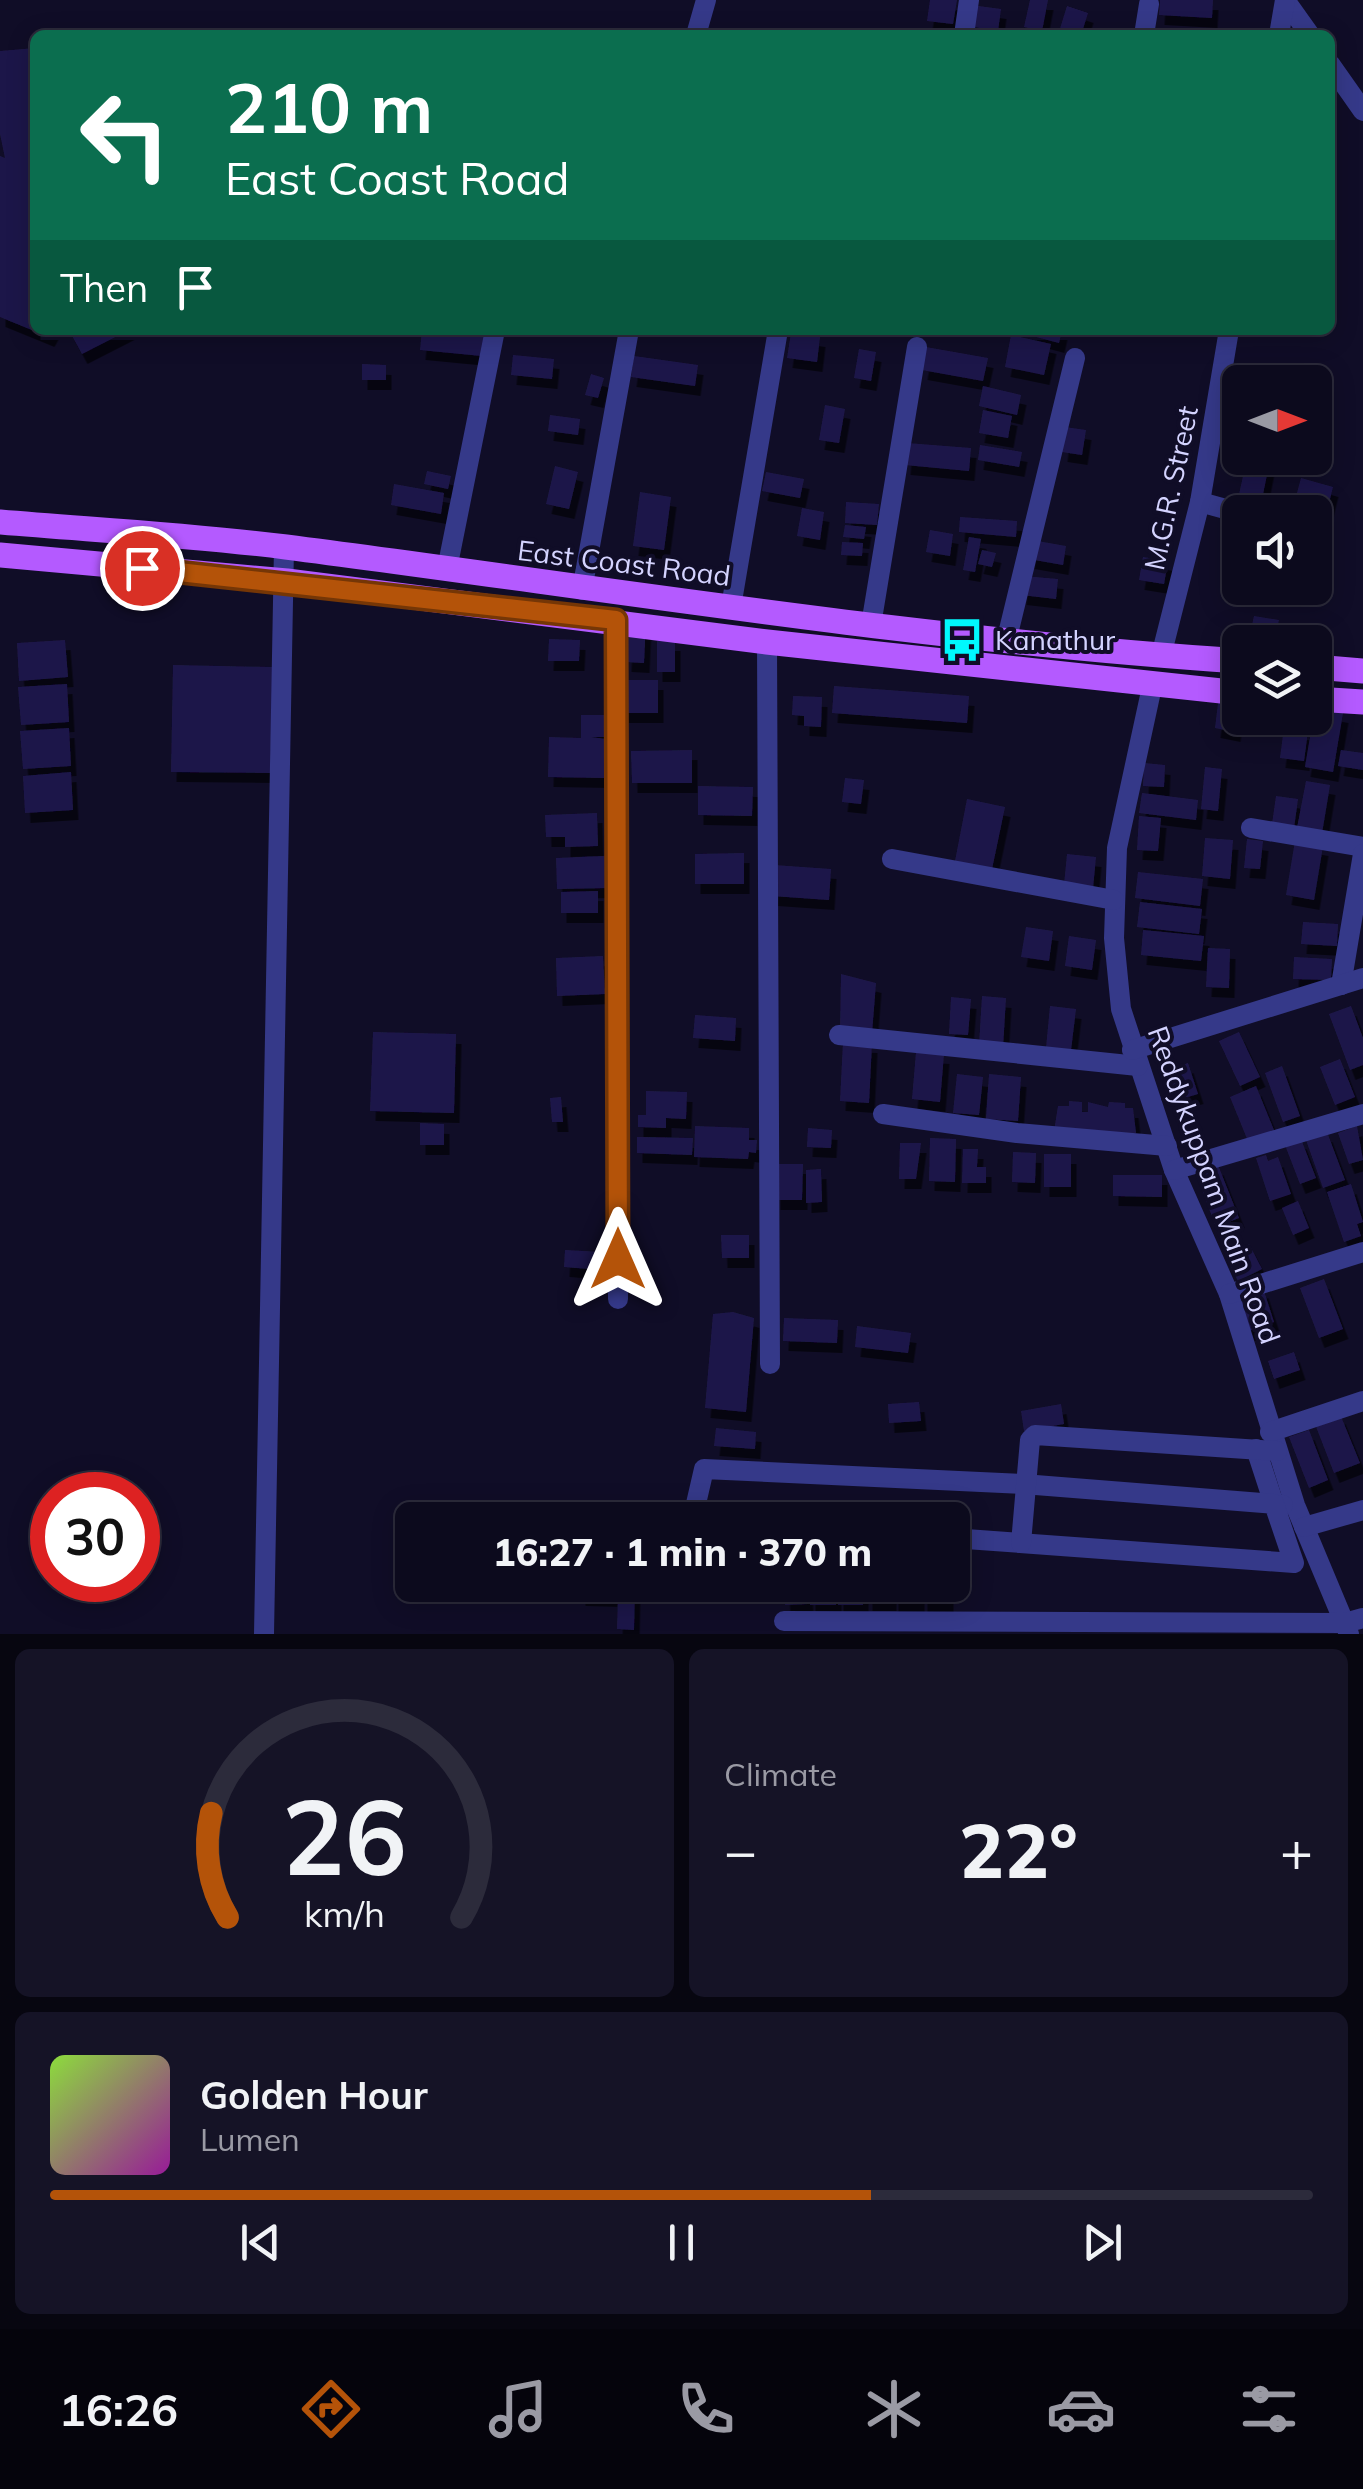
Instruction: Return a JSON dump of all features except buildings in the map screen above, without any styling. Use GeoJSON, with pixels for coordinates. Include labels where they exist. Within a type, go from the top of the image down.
{"type":"FeatureCollection","features":[{"type":"Feature","properties":{"kind":"main road","name":"East Coast Road"},"geometry":{"type":"LineString","coordinates":[[0,522],[284,547],[582,590],[1006,642],[1222,660]]}},
{"type":"Feature","properties":{"kind":"main road","name":"East Coast Road"},"geometry":{"type":"LineString","coordinates":[[0,556],[283,581],[767,642],[1222,691]]}},
{"type":"Feature","properties":{"kind":"main road"},"geometry":{"type":"LineString","coordinates":[[1153,682],[1161,656]]}},
{"type":"Feature","properties":{"kind":"main road"},"geometry":{"type":"LineString","coordinates":[[1332,668],[1363,671]]}},
{"type":"Feature","properties":{"kind":"main road"},"geometry":{"type":"LineString","coordinates":[[1332,700],[1363,702]]}},
{"type":"Feature","properties":{"kind":"street"},"geometry":{"type":"LineString","coordinates":[[697,30],[706,0]]}},
{"type":"Feature","properties":{"kind":"street"},"geometry":{"type":"LineString","coordinates":[[965,30],[969,0]]}},
{"type":"Feature","properties":{"kind":"street"},"geometry":{"type":"LineString","coordinates":[[1280,30],[1285,0]]}},
{"type":"Feature","properties":{"kind":"street"},"geometry":{"type":"LineString","coordinates":[[1285,0],[1306,30]]}},
{"type":"Feature","properties":{"kind":"street"},"geometry":{"type":"LineString","coordinates":[[1145,30],[1149,4]]}},
{"type":"Feature","properties":{"kind":"street"},"geometry":{"type":"LineString","coordinates":[[1335,71],[1363,111]]}},
{"type":"Feature","properties":{"kind":"street"},"geometry":{"type":"LineString","coordinates":[[446,569],[494,335]]}},
{"type":"Feature","properties":{"kind":"street"},"geometry":{"type":"LineString","coordinates":[[582,590],[629,335]]}},
{"type":"Feature","properties":{"kind":"street"},"geometry":{"type":"LineString","coordinates":[[731,606],[777,335]]}},
{"type":"Feature","properties":{"kind":"street","name":"M.G.R. Street"},"geometry":{"type":"LineString","coordinates":[[1161,656],[1200,502],[1228,335]]}},
{"type":"Feature","properties":{"kind":"street"},"geometry":{"type":"LineString","coordinates":[[871,625],[917,347]]}},
{"type":"Feature","properties":{"kind":"street"},"geometry":{"type":"LineString","coordinates":[[1006,642],[1075,358]]}},
{"type":"Feature","properties":{"kind":"street"},"geometry":{"type":"LineString","coordinates":[[1200,502],[1222,508]]}},
{"type":"Feature","properties":{"kind":"street"},"geometry":{"type":"LineString","coordinates":[[264,1634],[284,547]]}},
{"type":"Feature","properties":{"kind":"street"},"geometry":{"type":"LineString","coordinates":[[616,620],[618,1299]]}},
{"type":"Feature","properties":{"kind":"street"},"geometry":{"type":"LineString","coordinates":[[767,642],[770,1364]]}},
{"type":"Feature","properties":{"kind":"street","name":"Reddykuppam Main Road"},"geometry":{"type":"LineString","coordinates":[[1153,682],[1122,818],[1114,900],[1121,1009],[1174,1170],[1228,1294],[1268,1444],[1317,1563],[1352,1625]]}},
{"type":"Feature","properties":{"kind":"street"},"geometry":{"type":"LineString","coordinates":[[1250,828],[1363,850],[1341,984]]}},
{"type":"Feature","properties":{"kind":"street"},"geometry":{"type":"LineString","coordinates":[[892,859],[1114,900]]}},
{"type":"Feature","properties":{"kind":"street"},"geometry":{"type":"LineString","coordinates":[[839,1035],[1135,1058],[1363,978]]}},
{"type":"Feature","properties":{"kind":"street"},"geometry":{"type":"LineString","coordinates":[[883,1114],[1017,1133],[1166,1146]]}},
{"type":"Feature","properties":{"kind":"street"},"geometry":{"type":"LineString","coordinates":[[1174,1170],[1363,1114]]}},
{"type":"Feature","properties":{"kind":"street"},"geometry":{"type":"LineString","coordinates":[[1228,1294],[1363,1252]]}},
{"type":"Feature","properties":{"kind":"street"},"geometry":{"type":"LineString","coordinates":[[1021,1543],[1023,1484],[1030,1440],[1035,1435],[1268,1444],[1363,1401]]}},
{"type":"Feature","properties":{"kind":"street"},"geometry":{"type":"LineString","coordinates":[[1268,1444],[1274,1504],[1294,1562]]}},
{"type":"Feature","properties":{"kind":"street"},"geometry":{"type":"LineString","coordinates":[[696,1502],[704,1469],[1023,1484],[1296,1505]]}},
{"type":"Feature","properties":{"kind":"street"},"geometry":{"type":"LineString","coordinates":[[1304,1527],[1363,1510]]}},
{"type":"Feature","properties":{"kind":"street"},"geometry":{"type":"LineString","coordinates":[[970,1539],[1317,1563]]}},
{"type":"Feature","properties":{"kind":"street"},"geometry":{"type":"LineString","coordinates":[[784,1621],[933,1627],[1352,1625]]}},
{"type":"Feature","properties":{"kind":"place","name":"Kanathur"},"geometry":{"type":"Point","coordinates":[962,640]}},
{"type":"Feature","properties":{"kind":"route"},"geometry":{"type":"LineString","coordinates":[[142,568],[616,620],[618,1259]]}}]}
